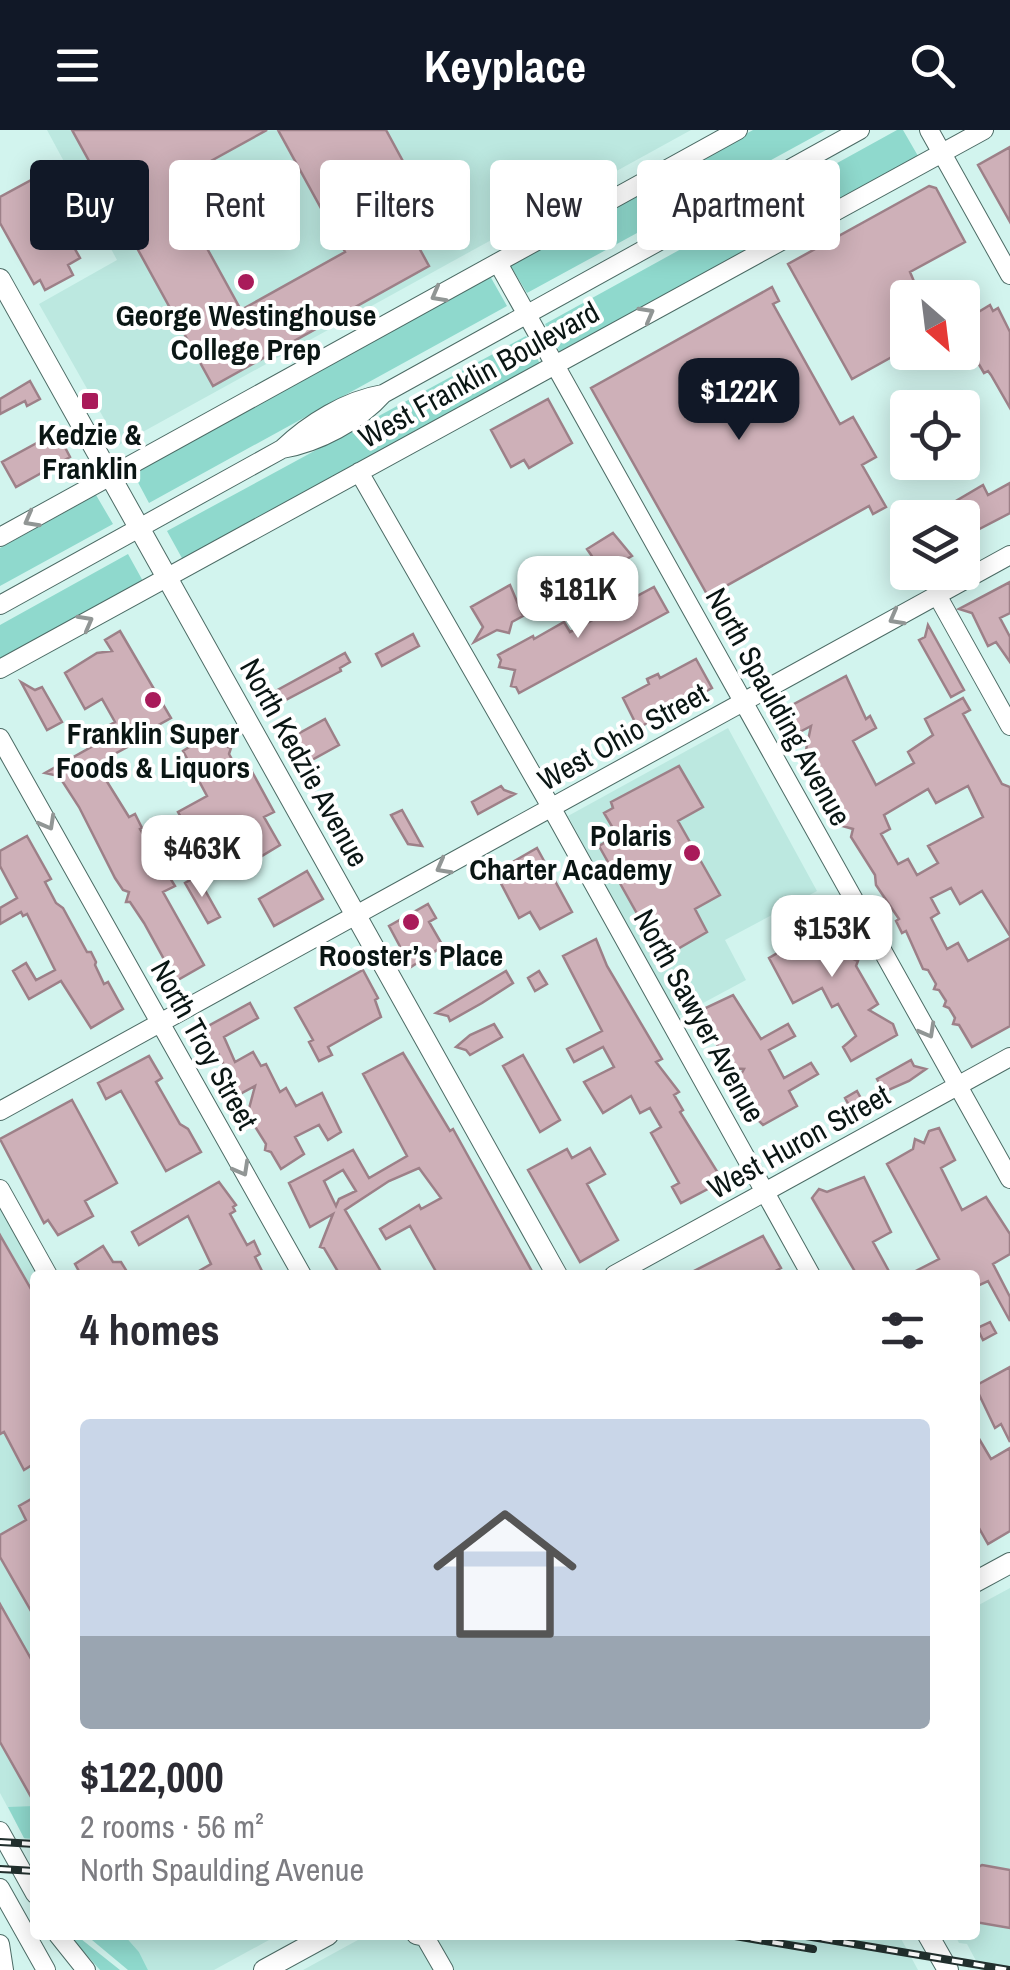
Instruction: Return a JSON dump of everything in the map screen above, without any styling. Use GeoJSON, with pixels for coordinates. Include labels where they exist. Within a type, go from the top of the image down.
{"type":"FeatureCollection","features":[{"type":"Feature","properties":{"kind":"main road","name":"North Kedzie Avenue"},"geometry":{"type":"LineString","coordinates":[[0,279],[553,1270]]}},
{"type":"Feature","properties":{"kind":"main road"},"geometry":{"type":"LineString","coordinates":[[980,1576],[1010,1563]]}},
{"type":"Feature","properties":{"kind":"main road"},"geometry":{"type":"LineString","coordinates":[[264,1970],[319,1940]]}},
{"type":"Feature","properties":{"kind":"main road"},"geometry":{"type":"LineString","coordinates":[[931,1940],[948,1970]]}},
{"type":"Feature","properties":{"kind":"street"},"geometry":{"type":"LineString","coordinates":[[0,537],[738,130]]}},
{"type":"Feature","properties":{"kind":"street","name":"West Franklin Boulevard"},"geometry":{"type":"LineString","coordinates":[[0,605],[282,448],[305,445],[369,409],[383,394],[860,130]]}},
{"type":"Feature","properties":{"kind":"street"},"geometry":{"type":"LineString","coordinates":[[929,130],[1010,275]]}},
{"type":"Feature","properties":{"kind":"street","name":"West Franklin Boulevard"},"geometry":{"type":"LineString","coordinates":[[0,669],[984,130]]}},
{"type":"Feature","properties":{"kind":"street","name":"North Spaulding Avenue"},"geometry":{"type":"LineString","coordinates":[[498,263],[1010,1179]]}},
{"type":"Feature","properties":{"kind":"street","name":"North Sawyer Avenue"},"geometry":{"type":"LineString","coordinates":[[360,472],[808,1270]]}},
{"type":"Feature","properties":{"kind":"street","name":"West Ohio Street"},"geometry":{"type":"LineString","coordinates":[[0,1111],[1010,555]]}},
{"type":"Feature","properties":{"kind":"street"},"geometry":{"type":"LineString","coordinates":[[936,596],[1010,726]]}},
{"type":"Feature","properties":{"kind":"street","name":"North Troy Street"},"geometry":{"type":"LineString","coordinates":[[0,738],[299,1270]]}},
{"type":"Feature","properties":{"kind":"street","name":"West Huron Street"},"geometry":{"type":"LineString","coordinates":[[623,1270],[1010,1057]]}},
{"type":"Feature","properties":{"kind":"street"},"geometry":{"type":"LineString","coordinates":[[0,1190],[45,1270]]}},
{"type":"Feature","properties":{"kind":"street"},"geometry":{"type":"LineString","coordinates":[[0,1831],[30,1885]]}},
{"type":"Feature","properties":{"kind":"street"},"geometry":{"type":"LineString","coordinates":[[0,1888],[46,1970]]}},
{"type":"Feature","properties":{"kind":"street"},"geometry":{"type":"LineString","coordinates":[[62,1940],[86,1970]]}},
{"type":"Feature","properties":{"kind":"street"},"geometry":{"type":"LineString","coordinates":[[427,1940],[444,1970]]}},
{"type":"Feature","properties":{"kind":"street"},"geometry":{"type":"LineString","coordinates":[[0,1944],[4,1970]]}},
{"type":"Feature","properties":{"kind":"shaded area","name":"George Westinghouse College Prep"},"geometry":{"type":"Polygon","coordinates":[[[47,130],[691,130],[617,171],[617,160],[490,160],[490,241],[119,445],[39,304],[117,260],[112,250],[149,250],[149,160],[63,160],[47,130]]]}},
{"type":"Feature","properties":{"kind":"shaded area"},"geometry":{"type":"Polygon","coordinates":[[[753,130],[826,130],[771,160],[699,160],[753,130]]]}},
{"type":"Feature","properties":{"kind":"shaded area"},"geometry":{"type":"Polygon","coordinates":[[[897,130],[903,130],[918,156],[840,199],[840,161],[897,130]]]}},
{"type":"Feature","properties":{"kind":"shaded area"},"geometry":{"type":"Polygon","coordinates":[[[637,194],[637,233],[617,244],[617,206],[637,194]]]}},
{"type":"Feature","properties":{"kind":"shaded area"},"geometry":{"type":"Polygon","coordinates":[[[537,250],[606,250],[527,293],[510,265],[537,250]]]}},
{"type":"Feature","properties":{"kind":"shaded area"},"geometry":{"type":"Polygon","coordinates":[[[679,250],[747,250],[560,353],[545,324],[679,250]]]}},
{"type":"Feature","properties":{"kind":"shaded area"},"geometry":{"type":"Polygon","coordinates":[[[490,276],[507,306],[149,503],[133,473],[490,276]]]}},
{"type":"Feature","properties":{"kind":"shaded area"},"geometry":{"type":"Polygon","coordinates":[[[526,336],[540,364],[183,560],[167,531],[526,336]]]}},
{"type":"Feature","properties":{"kind":"shaded area"},"geometry":{"type":"Polygon","coordinates":[[[96,495],[113,524],[0,586],[0,548],[96,495]]]}},
{"type":"Feature","properties":{"kind":"shaded area"},"geometry":{"type":"Polygon","coordinates":[[[128,554],[144,583],[0,662],[0,625],[128,554]]]}},
{"type":"Feature","properties":{"kind":"shaded area","name":"Polaris Charter Academy"},"geometry":{"type":"Polygon","coordinates":[[[728,728],[817,891],[725,940],[746,980],[677,1017],[568,816],[728,728]]]}},
{"type":"Feature","properties":{"kind":"shaded area"},"geometry":{"type":"Polygon","coordinates":[[[0,1207],[35,1270],[30,1270],[30,1849],[0,1793],[0,1207]]]}},
{"type":"Feature","properties":{"kind":"shaded area"},"geometry":{"type":"Polygon","coordinates":[[[1010,1588],[1010,1970],[981,1970],[967,1944],[958,1940],[980,1940],[980,1604],[1010,1588]]]}},
{"type":"Feature","properties":{"kind":"shaded area"},"geometry":{"type":"Polygon","coordinates":[[[30,1806],[30,1839],[24,1838],[8,1807],[30,1806]]]}},
{"type":"Feature","properties":{"kind":"shaded area"},"geometry":{"type":"Polygon","coordinates":[[[73,1940],[82,1940],[120,1970],[100,1970],[73,1940]]]}},
{"type":"Feature","properties":{"kind":"shaded area"},"geometry":{"type":"Polygon","coordinates":[[[92,1940],[128,1940],[148,1970],[128,1970],[92,1940]]]}},
{"type":"Feature","properties":{"kind":"shaded area"},"geometry":{"type":"Polygon","coordinates":[[[128,1940],[269,1940],[214,1970],[148,1970],[128,1940]]]}},
{"type":"Feature","properties":{"kind":"shaded area"},"geometry":{"type":"Polygon","coordinates":[[[358,1940],[902,1940],[918,1970],[303,1970],[358,1940]]]}},
{"type":"Feature","properties":{"kind":"building"},"geometry":{"type":"Polygon","coordinates":[[[72,130],[267,130],[213,160],[169,160],[169,250],[208,250],[241,310],[344,250],[420,250],[429,266],[213,386],[138,250],[149,250],[149,160],[89,160],[72,130]]]}},
{"type":"Feature","properties":{"kind":"building"},"geometry":{"type":"Polygon","coordinates":[[[278,130],[386,130],[402,160],[320,160],[320,206],[300,170],[300,160],[294,160],[278,130]]]}},
{"type":"Feature","properties":{"kind":"building"},"geometry":{"type":"Polygon","coordinates":[[[1010,147],[1010,222],[978,165],[1010,147]]]}},
{"type":"Feature","properties":{"kind":"building"},"geometry":{"type":"Polygon","coordinates":[[[30,181],[30,250],[76,250],[80,258],[68,265],[73,275],[45,290],[40,280],[34,284],[0,223],[0,197],[30,181]]]}},
{"type":"Feature","properties":{"kind":"building"},"geometry":{"type":"Polygon","coordinates":[[[929,186],[936,188],[965,242],[910,272],[913,280],[890,280],[890,358],[852,379],[788,264],[813,250],[840,250],[840,235],[929,186]]]}},
{"type":"Feature","properties":{"kind":"building"},"geometry":{"type":"Polygon","coordinates":[[[772,287],[779,301],[773,304],[840,424],[853,417],[876,457],[862,465],[886,507],[873,514],[869,506],[708,596],[591,388],[772,287]]]}},
{"type":"Feature","properties":{"kind":"building"},"geometry":{"type":"Polygon","coordinates":[[[990,305],[993,311],[998,308],[1010,332],[1010,408],[988,371],[984,373],[980,366],[980,311],[990,305]]]}},
{"type":"Feature","properties":{"kind":"building"},"geometry":{"type":"Polygon","coordinates":[[[30,381],[40,399],[27,406],[25,401],[0,414],[0,399],[30,381]]]}},
{"type":"Feature","properties":{"kind":"building"},"geometry":{"type":"Polygon","coordinates":[[[548,399],[572,443],[529,468],[524,460],[511,467],[491,430],[548,399]]]}},
{"type":"Feature","properties":{"kind":"building"},"geometry":{"type":"Polygon","coordinates":[[[57,432],[70,457],[16,487],[2,462],[57,432]]]}},
{"type":"Feature","properties":{"kind":"building"},"geometry":{"type":"Polygon","coordinates":[[[1010,483],[1010,513],[980,529],[980,500],[958,500],[983,485],[988,495],[1010,483]]]}},
{"type":"Feature","properties":{"kind":"building"},"geometry":{"type":"Polygon","coordinates":[[[613,533],[632,556],[595,577],[589,566],[596,562],[587,549],[613,533]]]}},
{"type":"Feature","properties":{"kind":"building"},"geometry":{"type":"Polygon","coordinates":[[[1010,582],[1010,613],[1000,618],[1010,637],[1010,662],[996,642],[988,646],[972,613],[959,609],[1010,582]]]}},
{"type":"Feature","properties":{"kind":"building"},"geometry":{"type":"Polygon","coordinates":[[[510,585],[523,616],[512,622],[509,633],[497,630],[474,642],[483,627],[471,607],[510,585]]]}},
{"type":"Feature","properties":{"kind":"building"},"geometry":{"type":"Polygon","coordinates":[[[654,587],[668,612],[519,693],[511,686],[515,670],[499,667],[498,655],[533,636],[534,639],[564,622],[570,632],[654,587]]]}},
{"type":"Feature","properties":{"kind":"building"},"geometry":{"type":"Polygon","coordinates":[[[928,625],[964,690],[951,697],[919,640],[925,637],[928,625]]]}},
{"type":"Feature","properties":{"kind":"building"},"geometry":{"type":"Polygon","coordinates":[[[120,631],[171,718],[153,728],[155,732],[96,764],[129,817],[135,814],[175,886],[163,892],[204,965],[176,981],[144,923],[130,902],[126,902],[129,892],[115,878],[79,807],[59,776],[45,773],[100,742],[95,733],[115,722],[102,699],[85,709],[65,673],[97,653],[112,651],[105,640],[120,631]]]}},
{"type":"Feature","properties":{"kind":"building"},"geometry":{"type":"Polygon","coordinates":[[[413,634],[419,646],[382,666],[376,654],[413,634]]]}},
{"type":"Feature","properties":{"kind":"building"},"geometry":{"type":"Polygon","coordinates":[[[345,653],[350,662],[341,671],[278,704],[272,693],[345,653]]]}},
{"type":"Feature","properties":{"kind":"building"},"geometry":{"type":"Polygon","coordinates":[[[696,659],[712,688],[638,728],[623,698],[649,684],[647,679],[658,674],[660,678],[696,659]]]}},
{"type":"Feature","properties":{"kind":"building"},"geometry":{"type":"Polygon","coordinates":[[[846,676],[866,719],[870,716],[876,728],[853,741],[876,785],[914,763],[908,752],[933,735],[925,719],[963,698],[970,710],[963,714],[1002,784],[1010,787],[1010,936],[982,891],[960,904],[951,888],[931,898],[939,913],[931,918],[947,949],[958,943],[968,961],[1010,938],[1010,1026],[972,1047],[959,1025],[953,1024],[955,1018],[944,1006],[946,1001],[934,989],[936,984],[928,970],[923,969],[906,931],[902,933],[896,921],[899,919],[851,837],[853,829],[842,826],[846,816],[835,812],[836,807],[812,767],[813,761],[805,755],[811,726],[794,735],[781,711],[846,676]],[[968,786],[936,803],[928,789],[884,815],[890,829],[881,834],[898,864],[908,859],[917,875],[938,863],[928,846],[983,817],[968,786]]]}},
{"type":"Feature","properties":{"kind":"building"},"geometry":{"type":"Polygon","coordinates":[[[21,682],[35,690],[42,687],[62,722],[47,730],[21,682]]]}},
{"type":"Feature","properties":{"kind":"building"},"geometry":{"type":"Polygon","coordinates":[[[325,719],[339,745],[310,761],[296,735],[325,719]]]}},
{"type":"Feature","properties":{"kind":"building"},"geometry":{"type":"Polygon","coordinates":[[[216,730],[224,737],[222,745],[231,748],[229,754],[240,774],[250,768],[274,812],[264,817],[280,845],[252,862],[244,847],[224,857],[215,844],[201,852],[178,812],[207,796],[183,751],[216,730]]]}},
{"type":"Feature","properties":{"kind":"building"},"geometry":{"type":"Polygon","coordinates":[[[679,766],[703,807],[678,821],[720,895],[695,909],[707,932],[662,958],[599,846],[617,835],[604,813],[613,808],[611,802],[679,766]]]}},
{"type":"Feature","properties":{"kind":"building"},"geometry":{"type":"Polygon","coordinates":[[[501,786],[515,794],[478,814],[472,802],[501,786]]]}},
{"type":"Feature","properties":{"kind":"building"},"geometry":{"type":"Polygon","coordinates":[[[402,810],[422,846],[408,844],[391,815],[402,810]]]}},
{"type":"Feature","properties":{"kind":"building"},"geometry":{"type":"Polygon","coordinates":[[[27,836],[51,879],[45,882],[56,903],[63,908],[87,952],[91,952],[104,984],[108,982],[123,1009],[91,1028],[61,981],[29,999],[13,971],[26,963],[36,980],[55,970],[27,914],[23,916],[21,912],[0,924],[0,908],[17,898],[0,866],[0,851],[27,836]]]}},
{"type":"Feature","properties":{"kind":"building"},"geometry":{"type":"Polygon","coordinates":[[[537,848],[572,912],[540,929],[530,912],[519,918],[495,872],[537,848]]]}},
{"type":"Feature","properties":{"kind":"building"},"geometry":{"type":"Polygon","coordinates":[[[307,871],[323,899],[274,926],[259,899],[307,871]]]}},
{"type":"Feature","properties":{"kind":"building"},"geometry":{"type":"Polygon","coordinates":[[[197,876],[220,917],[208,923],[185,883],[197,876]]]}},
{"type":"Feature","properties":{"kind":"building"},"geometry":{"type":"Polygon","coordinates":[[[428,904],[436,918],[429,922],[443,946],[411,967],[389,926],[428,904]]]}},
{"type":"Feature","properties":{"kind":"building"},"geometry":{"type":"Polygon","coordinates":[[[830,904],[828,916],[839,927],[837,932],[851,958],[858,961],[856,966],[878,1004],[869,1010],[893,1024],[897,1035],[851,1061],[843,1047],[856,1036],[838,1004],[832,1007],[822,988],[793,1003],[769,958],[796,942],[788,928],[830,904]]]}},
{"type":"Feature","properties":{"kind":"building"},"geometry":{"type":"Polygon","coordinates":[[[596,939],[607,966],[662,1059],[656,1062],[679,1092],[674,1095],[683,1110],[680,1112],[723,1181],[681,1203],[672,1187],[679,1183],[651,1133],[661,1127],[650,1108],[640,1113],[631,1096],[603,1113],[584,1082],[614,1067],[603,1047],[574,1062],[567,1049],[602,1031],[563,956],[596,939]]]}},
{"type":"Feature","properties":{"kind":"building"},"geometry":{"type":"Polygon","coordinates":[[[363,970],[378,998],[375,1000],[381,1017],[328,1047],[332,1055],[319,1061],[309,1042],[313,1040],[295,1008],[363,970]]]}},
{"type":"Feature","properties":{"kind":"building"},"geometry":{"type":"Polygon","coordinates":[[[506,971],[513,983],[482,1003],[450,1021],[448,1016],[436,1013],[506,971]]]}},
{"type":"Feature","properties":{"kind":"building"},"geometry":{"type":"Polygon","coordinates":[[[539,971],[547,984],[535,991],[528,978],[539,971]]]}},
{"type":"Feature","properties":{"kind":"building"},"geometry":{"type":"Polygon","coordinates":[[[733,995],[761,1039],[788,1024],[795,1036],[769,1050],[784,1078],[811,1063],[818,1074],[789,1091],[797,1106],[763,1125],[754,1116],[758,1107],[746,1103],[748,1097],[737,1082],[744,1069],[726,1068],[728,1062],[697,1012],[733,995]]]}},
{"type":"Feature","properties":{"kind":"building"},"geometry":{"type":"Polygon","coordinates":[[[250,1003],[258,1018],[224,1037],[235,1062],[253,1052],[261,1066],[266,1064],[280,1092],[286,1088],[296,1106],[322,1093],[341,1132],[328,1140],[319,1125],[295,1137],[304,1154],[281,1169],[271,1152],[265,1150],[266,1144],[251,1120],[246,1120],[255,1086],[240,1094],[232,1080],[224,1084],[228,1073],[217,1051],[212,1053],[199,1031],[250,1003]]]}},
{"type":"Feature","properties":{"kind":"building"},"geometry":{"type":"Polygon","coordinates":[[[494,1024],[502,1037],[470,1055],[456,1047],[470,1035],[494,1024]]]}},
{"type":"Feature","properties":{"kind":"building"},"geometry":{"type":"Polygon","coordinates":[[[403,1053],[450,1131],[453,1129],[531,1270],[435,1270],[410,1226],[386,1239],[380,1229],[419,1205],[421,1209],[441,1198],[419,1168],[389,1181],[345,1210],[380,1270],[337,1270],[320,1247],[333,1214],[310,1227],[289,1183],[353,1150],[369,1178],[407,1156],[363,1074],[403,1053]],[[343,1170],[324,1181],[336,1206],[339,1199],[356,1191],[343,1170]]]}},
{"type":"Feature","properties":{"kind":"building"},"geometry":{"type":"Polygon","coordinates":[[[523,1055],[560,1120],[540,1132],[503,1066],[523,1055]]]}},
{"type":"Feature","properties":{"kind":"building"},"geometry":{"type":"Polygon","coordinates":[[[149,1056],[162,1078],[156,1082],[201,1152],[166,1171],[121,1091],[106,1099],[98,1083],[149,1056]]]}},
{"type":"Feature","properties":{"kind":"building"},"geometry":{"type":"Polygon","coordinates":[[[911,1060],[914,1066],[926,1069],[884,1092],[877,1079],[911,1060]]]}},
{"type":"Feature","properties":{"kind":"building"},"geometry":{"type":"Polygon","coordinates":[[[857,1091],[865,1106],[853,1113],[845,1098],[857,1091]]]}},
{"type":"Feature","properties":{"kind":"building"},"geometry":{"type":"Polygon","coordinates":[[[72,1100],[117,1183],[85,1201],[93,1216],[58,1235],[48,1220],[44,1223],[0,1139],[72,1100]]]}},
{"type":"Feature","properties":{"kind":"building"},"geometry":{"type":"Polygon","coordinates":[[[939,1128],[955,1160],[941,1168],[962,1210],[986,1197],[1010,1234],[1010,1254],[993,1264],[1010,1297],[1010,1321],[988,1281],[980,1285],[980,1270],[918,1270],[939,1259],[887,1164],[913,1149],[915,1139],[924,1143],[929,1131],[939,1128]]]}},
{"type":"Feature","properties":{"kind":"building"},"geometry":{"type":"Polygon","coordinates":[[[590,1148],[605,1174],[587,1184],[618,1240],[580,1262],[528,1170],[567,1149],[572,1158],[590,1148]]]}},
{"type":"Feature","properties":{"kind":"building"},"geometry":{"type":"Polygon","coordinates":[[[864,1177],[891,1232],[873,1242],[888,1270],[854,1270],[812,1198],[819,1189],[827,1192],[864,1177]]]}},
{"type":"Feature","properties":{"kind":"building"},"geometry":{"type":"Polygon","coordinates":[[[219,1182],[236,1205],[230,1214],[247,1245],[254,1241],[260,1254],[255,1257],[262,1270],[201,1270],[211,1264],[188,1216],[139,1245],[132,1232],[219,1182]]]}},
{"type":"Feature","properties":{"kind":"building"},"geometry":{"type":"Polygon","coordinates":[[[0,1235],[30,1287],[30,1466],[24,1470],[4,1432],[0,1434],[0,1235]]]}},
{"type":"Feature","properties":{"kind":"building"},"geometry":{"type":"Polygon","coordinates":[[[763,1236],[781,1268],[777,1270],[696,1270],[763,1236]]]}},
{"type":"Feature","properties":{"kind":"building"},"geometry":{"type":"Polygon","coordinates":[[[103,1246],[113,1262],[121,1262],[126,1270],[78,1270],[75,1264],[103,1246]]]}},
{"type":"Feature","properties":{"kind":"building"},"geometry":{"type":"Polygon","coordinates":[[[990,1322],[996,1333],[983,1340],[980,1327],[990,1322]]]}},
{"type":"Feature","properties":{"kind":"building"},"geometry":{"type":"Polygon","coordinates":[[[1010,1367],[1010,1442],[1001,1424],[995,1428],[980,1396],[980,1383],[1010,1367]]]}},
{"type":"Feature","properties":{"kind":"building"},"geometry":{"type":"Polygon","coordinates":[[[980,1440],[991,1459],[1010,1448],[1010,1531],[988,1544],[980,1530],[980,1440]]]}},
{"type":"Feature","properties":{"kind":"building"},"geometry":{"type":"Polygon","coordinates":[[[30,1500],[30,1609],[0,1557],[0,1535],[26,1520],[19,1506],[30,1500]]]}},
{"type":"Feature","properties":{"kind":"building"},"geometry":{"type":"Polygon","coordinates":[[[0,1604],[30,1657],[30,1795],[0,1742],[0,1604]]]}},
{"type":"Feature","properties":{"kind":"building"},"geometry":{"type":"Polygon","coordinates":[[[980,1866],[1010,1870],[1010,1928],[980,1923],[980,1866]]]}},
{"type":"Feature","properties":{"kind":"railway"},"geometry":{"type":"LineString","coordinates":[[0,1842],[30,1844]]}},
{"type":"Feature","properties":{"kind":"railway"},"geometry":{"type":"LineString","coordinates":[[0,1869],[30,1871]]}},
{"type":"Feature","properties":{"kind":"railway"},"geometry":{"type":"LineString","coordinates":[[759,1940],[813,1949]]}},
{"type":"Feature","properties":{"kind":"railway"},"geometry":{"type":"LineString","coordinates":[[830,1940],[1009,1970]]}},
{"type":"Feature","properties":{"kind":"place","name":"George Westinghouse College Prep"},"geometry":{"type":"Point","coordinates":[246,282]}},
{"type":"Feature","properties":{"kind":"place","name":"Kedzie & Franklin"},"geometry":{"type":"Point","coordinates":[90,401]}},
{"type":"Feature","properties":{"kind":"place","name":"Franklin Super Foods & Liquors"},"geometry":{"type":"Point","coordinates":[153,700]}},
{"type":"Feature","properties":{"kind":"place","name":"Polaris Charter Academy"},"geometry":{"type":"Point","coordinates":[692,853]}},
{"type":"Feature","properties":{"kind":"place","name":"Rooster’s Place"},"geometry":{"type":"Point","coordinates":[411,922]}}]}
